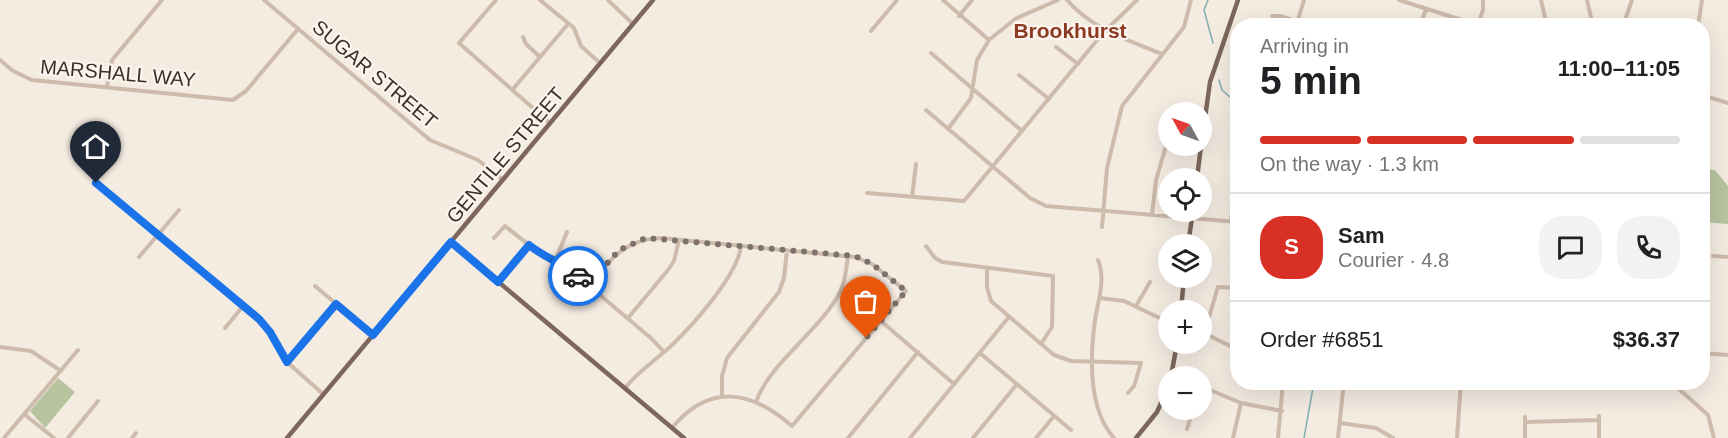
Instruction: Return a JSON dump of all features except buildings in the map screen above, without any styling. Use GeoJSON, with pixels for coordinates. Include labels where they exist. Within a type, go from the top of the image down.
{"type":"FeatureCollection","features":[{"type":"Feature","properties":{"kind":"main road","name":"GENTILE STREET"},"geometry":{"type":"LineString","coordinates":[[286,438],[653,0]]}},
{"type":"Feature","properties":{"kind":"main road"},"geometry":{"type":"LineString","coordinates":[[1232,18],[1238,0]]}},
{"type":"Feature","properties":{"kind":"main road"},"geometry":{"type":"LineString","coordinates":[[1207,102],[1210,82],[1230,23]]}},
{"type":"Feature","properties":{"kind":"main road"},"geometry":{"type":"LineString","coordinates":[[451,242],[684,438]]}},
{"type":"Feature","properties":{"kind":"main road"},"geometry":{"type":"LineString","coordinates":[[1137,438],[1158,410]]}},
{"type":"Feature","properties":{"kind":"street"},"geometry":{"type":"LineString","coordinates":[[107,86],[112,60],[162,0]]}},
{"type":"Feature","properties":{"kind":"street","name":"SUGAR STREET"},"geometry":{"type":"LineString","coordinates":[[265,0],[430,140],[478,160],[503,180]]}},
{"type":"Feature","properties":{"kind":"street"},"geometry":{"type":"LineString","coordinates":[[496,0],[459,43],[550,123]]}},
{"type":"Feature","properties":{"kind":"street"},"geometry":{"type":"LineString","coordinates":[[540,0],[568,24],[578,35],[581,46],[600,63]]}},
{"type":"Feature","properties":{"kind":"street"},"geometry":{"type":"LineString","coordinates":[[608,0],[633,24]]}},
{"type":"Feature","properties":{"kind":"street"},"geometry":{"type":"LineString","coordinates":[[871,32],[877,28],[897,0]]}},
{"type":"Feature","properties":{"kind":"street"},"geometry":{"type":"LineString","coordinates":[[943,0],[989,40]]}},
{"type":"Feature","properties":{"kind":"street"},"geometry":{"type":"LineString","coordinates":[[959,16],[972,0]]}},
{"type":"Feature","properties":{"kind":"street"},"geometry":{"type":"LineString","coordinates":[[948,129],[968,103],[977,60],[989,40],[1015,19],[1058,0]]}},
{"type":"Feature","properties":{"kind":"street"},"geometry":{"type":"LineString","coordinates":[[1067,0],[1086,19],[1162,54]]}},
{"type":"Feature","properties":{"kind":"street"},"geometry":{"type":"LineString","coordinates":[[867,193],[964,201],[1106,30],[1137,0]]}},
{"type":"Feature","properties":{"kind":"street"},"geometry":{"type":"LineString","coordinates":[[1102,227],[1107,168],[1122,106],[1187,23],[1191,0]]}},
{"type":"Feature","properties":{"kind":"street"},"geometry":{"type":"LineString","coordinates":[[1299,18],[1304,0]]}},
{"type":"Feature","properties":{"kind":"street"},"geometry":{"type":"LineString","coordinates":[[1399,0],[1456,18]]}},
{"type":"Feature","properties":{"kind":"street"},"geometry":{"type":"LineString","coordinates":[[1481,18],[1483,0]]}},
{"type":"Feature","properties":{"kind":"street"},"geometry":{"type":"LineString","coordinates":[[1541,0],[1545,18]]}},
{"type":"Feature","properties":{"kind":"street"},"geometry":{"type":"LineString","coordinates":[[1587,0],[1591,18]]}},
{"type":"Feature","properties":{"kind":"street"},"geometry":{"type":"LineString","coordinates":[[1626,18],[1632,0]]}},
{"type":"Feature","properties":{"kind":"street"},"geometry":{"type":"LineString","coordinates":[[1699,18],[1702,0]]}},
{"type":"Feature","properties":{"kind":"street"},"geometry":{"type":"LineString","coordinates":[[1423,18],[1426,9]]}},
{"type":"Feature","properties":{"kind":"street"},"geometry":{"type":"LineString","coordinates":[[1272,16],[1279,18]]}},
{"type":"Feature","properties":{"kind":"street"},"geometry":{"type":"LineString","coordinates":[[513,89],[568,24]]}},
{"type":"Feature","properties":{"kind":"street","name":"MARSHALL WAY"},"geometry":{"type":"LineString","coordinates":[[0,60],[13,71],[32,80],[107,86],[224,100],[239,97],[298,29]]}},
{"type":"Feature","properties":{"kind":"street"},"geometry":{"type":"LineString","coordinates":[[523,37],[526,44],[540,57]]}},
{"type":"Feature","properties":{"kind":"street"},"geometry":{"type":"LineString","coordinates":[[1056,47],[1078,64]]}},
{"type":"Feature","properties":{"kind":"street"},"geometry":{"type":"LineString","coordinates":[[931,53],[1022,131]]}},
{"type":"Feature","properties":{"kind":"street"},"geometry":{"type":"LineString","coordinates":[[1019,75],[1049,99]]}},
{"type":"Feature","properties":{"kind":"street"},"geometry":{"type":"LineString","coordinates":[[1710,97],[1728,103]]}},
{"type":"Feature","properties":{"kind":"street"},"geometry":{"type":"LineString","coordinates":[[926,110],[1030,198],[1046,206],[1158,216]]}},
{"type":"Feature","properties":{"kind":"street"},"geometry":{"type":"LineString","coordinates":[[1152,215],[1156,180],[1163,156]]}},
{"type":"Feature","properties":{"kind":"street"},"geometry":{"type":"LineString","coordinates":[[912,197],[916,164]]}},
{"type":"Feature","properties":{"kind":"street"},"geometry":{"type":"LineString","coordinates":[[96,183],[244,305],[270,332],[287,362],[323,394]]}},
{"type":"Feature","properties":{"kind":"street"},"geometry":{"type":"LineString","coordinates":[[139,257],[179,210]]}},
{"type":"Feature","properties":{"kind":"street"},"geometry":{"type":"LineString","coordinates":[[1212,221],[1230,221]]}},
{"type":"Feature","properties":{"kind":"street"},"geometry":{"type":"LineString","coordinates":[[494,238],[505,226],[529,245],[568,268],[628,318],[664,352]]}},
{"type":"Feature","properties":{"kind":"street"},"geometry":{"type":"LineString","coordinates":[[555,261],[567,232]]}},
{"type":"Feature","properties":{"kind":"street"},"geometry":{"type":"LineString","coordinates":[[588,285],[612,256],[636,241],[661,238],[848,256],[872,264],[906,291],[792,426],[775,412],[756,402],[722,396],[707,399],[689,409],[672,428]]}},
{"type":"Feature","properties":{"kind":"street"},"geometry":{"type":"LineString","coordinates":[[628,318],[674,261],[679,240]]}},
{"type":"Feature","properties":{"kind":"street"},"geometry":{"type":"LineString","coordinates":[[498,282],[529,245]]}},
{"type":"Feature","properties":{"kind":"street"},"geometry":{"type":"LineString","coordinates":[[625,388],[644,367],[664,352],[732,274],[741,246]]}},
{"type":"Feature","properties":{"kind":"street"},"geometry":{"type":"LineString","coordinates":[[926,246],[935,258],[942,262],[1053,276],[1052,327],[1041,344]]}},
{"type":"Feature","properties":{"kind":"street"},"geometry":{"type":"LineString","coordinates":[[722,396],[722,376],[727,358],[779,292],[784,278],[787,250]]}},
{"type":"Feature","properties":{"kind":"street"},"geometry":{"type":"LineString","coordinates":[[756,402],[766,383],[835,301],[845,280],[848,256]]}},
{"type":"Feature","properties":{"kind":"street"},"geometry":{"type":"LineString","coordinates":[[1713,256],[1728,257]]}},
{"type":"Feature","properties":{"kind":"street"},"geometry":{"type":"LineString","coordinates":[[1098,260],[1101,267],[1100,298],[1095,324],[1095,397],[1114,438]]}},
{"type":"Feature","properties":{"kind":"street"},"geometry":{"type":"LineString","coordinates":[[987,268],[987,287],[991,301],[1008,318],[1065,360],[1141,363],[1134,386],[1128,393]]}},
{"type":"Feature","properties":{"kind":"street"},"geometry":{"type":"LineString","coordinates":[[1136,306],[1150,282]]}},
{"type":"Feature","properties":{"kind":"street"},"geometry":{"type":"LineString","coordinates":[[315,286],[373,335]]}},
{"type":"Feature","properties":{"kind":"street"},"geometry":{"type":"LineString","coordinates":[[1212,305],[1218,287],[1230,288]]}},
{"type":"Feature","properties":{"kind":"street"},"geometry":{"type":"LineString","coordinates":[[1100,298],[1124,301],[1158,317]]}},
{"type":"Feature","properties":{"kind":"street"},"geometry":{"type":"LineString","coordinates":[[287,362],[336,304]]}},
{"type":"Feature","properties":{"kind":"street"},"geometry":{"type":"LineString","coordinates":[[225,328],[244,305]]}},
{"type":"Feature","properties":{"kind":"street"},"geometry":{"type":"LineString","coordinates":[[910,438],[1008,318]]}},
{"type":"Feature","properties":{"kind":"street"},"geometry":{"type":"LineString","coordinates":[[881,321],[954,384]]}},
{"type":"Feature","properties":{"kind":"street"},"geometry":{"type":"LineString","coordinates":[[1212,337],[1230,346]]}},
{"type":"Feature","properties":{"kind":"street"},"geometry":{"type":"LineString","coordinates":[[0,347],[31,351],[61,371]]}},
{"type":"Feature","properties":{"kind":"street"},"geometry":{"type":"LineString","coordinates":[[4,438],[78,350]]}},
{"type":"Feature","properties":{"kind":"street"},"geometry":{"type":"LineString","coordinates":[[848,438],[918,352]]}},
{"type":"Feature","properties":{"kind":"street"},"geometry":{"type":"LineString","coordinates":[[980,353],[1071,430]]}},
{"type":"Feature","properties":{"kind":"street"},"geometry":{"type":"LineString","coordinates":[[1710,354],[1728,355]]}},
{"type":"Feature","properties":{"kind":"street"},"geometry":{"type":"LineString","coordinates":[[972,438],[1017,384]]}},
{"type":"Feature","properties":{"kind":"street"},"geometry":{"type":"LineString","coordinates":[[1278,438],[1283,390]]}},
{"type":"Feature","properties":{"kind":"street"},"geometry":{"type":"LineString","coordinates":[[1338,438],[1344,390]]}},
{"type":"Feature","properties":{"kind":"street"},"geometry":{"type":"LineString","coordinates":[[1457,438],[1460,390]]}},
{"type":"Feature","properties":{"kind":"street"},"geometry":{"type":"LineString","coordinates":[[1680,390],[1708,415],[1714,438]]}},
{"type":"Feature","properties":{"kind":"street"},"geometry":{"type":"LineString","coordinates":[[1212,393],[1241,403],[1282,411]]}},
{"type":"Feature","properties":{"kind":"street"},"geometry":{"type":"LineString","coordinates":[[68,438],[98,401]]}},
{"type":"Feature","properties":{"kind":"street"},"geometry":{"type":"LineString","coordinates":[[1233,438],[1241,403]]}},
{"type":"Feature","properties":{"kind":"street"},"geometry":{"type":"LineString","coordinates":[[24,414],[54,438]]}},
{"type":"Feature","properties":{"kind":"street"},"geometry":{"type":"LineString","coordinates":[[1036,438],[1054,416]]}},
{"type":"Feature","properties":{"kind":"street"},"geometry":{"type":"LineString","coordinates":[[1525,438],[1525,419],[1550,421],[1599,418],[1599,438]]}},
{"type":"Feature","properties":{"kind":"street"},"geometry":{"type":"LineString","coordinates":[[1187,429],[1190,420]]}},
{"type":"Feature","properties":{"kind":"street"},"geometry":{"type":"LineString","coordinates":[[1340,423],[1376,428],[1392,438]]}},
{"type":"Feature","properties":{"kind":"street"},"geometry":{"type":"LineString","coordinates":[[132,438],[136,433]]}},
{"type":"Feature","properties":{"kind":"green space"},"geometry":{"type":"Polygon","coordinates":[[[1710,170],[1715,170],[1728,186],[1728,224],[1710,223],[1710,170]]]}},
{"type":"Feature","properties":{"kind":"green space"},"geometry":{"type":"Polygon","coordinates":[[[58,378],[75,392],[45,428],[30,411],[58,378]]]}},
{"type":"Feature","properties":{"kind":"waterway"},"geometry":{"type":"LineString","coordinates":[[1208,0],[1204,10],[1213,43]]}},
{"type":"Feature","properties":{"kind":"waterway"},"geometry":{"type":"LineString","coordinates":[[1219,80],[1222,90],[1230,97]]}},
{"type":"Feature","properties":{"kind":"waterway"},"geometry":{"type":"LineString","coordinates":[[1304,438],[1313,390]]}},
{"type":"Feature","properties":{"kind":"way so far"},"geometry":{"type":"LineString","coordinates":[[578,276],[588,285],[619,250],[646,238],[855,256],[872,264],[906,291],[866,338]]}},
{"type":"Feature","properties":{"kind":"district","name":"Brookhurst"},"geometry":{"type":"Point","coordinates":[1070,31]}},
{"type":"Feature","properties":{"kind":"route"},"geometry":{"type":"LineString","coordinates":[[96,183],[259,319],[270,332],[287,362],[336,304],[373,335],[451,242],[498,282],[529,245],[543,256],[562,264],[578,276]]}}]}
